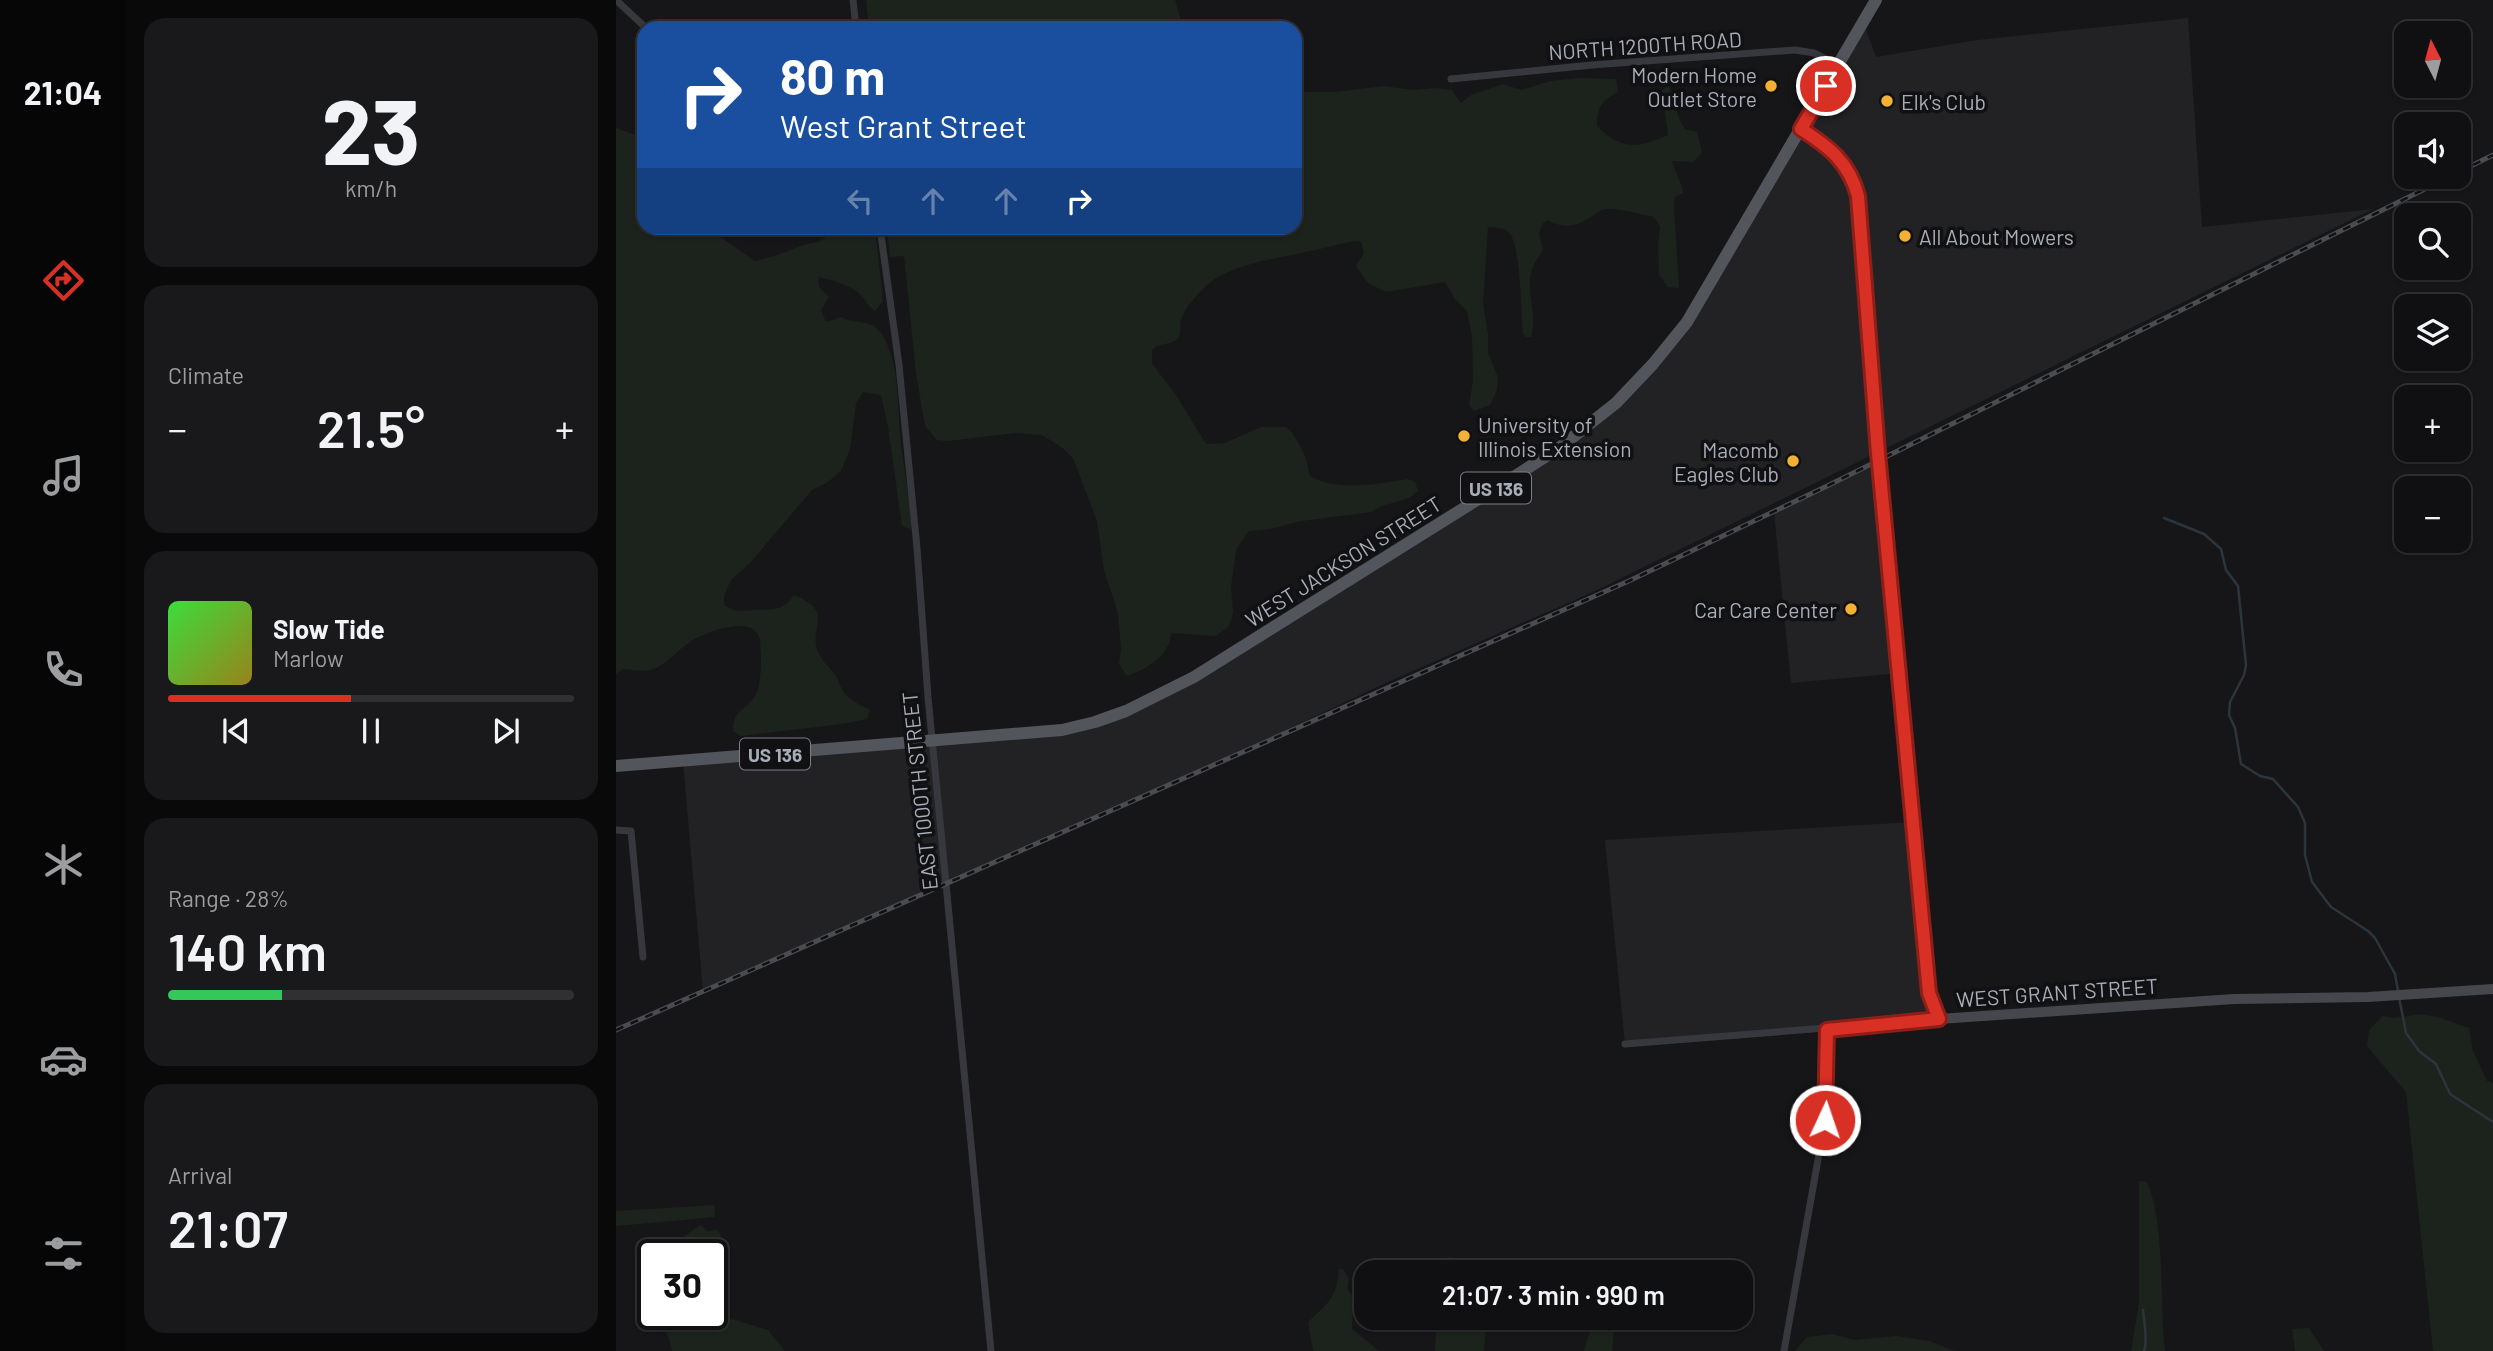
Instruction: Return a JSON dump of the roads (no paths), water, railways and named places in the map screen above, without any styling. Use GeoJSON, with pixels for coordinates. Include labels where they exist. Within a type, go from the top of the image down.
{"type":"FeatureCollection","features":[{"type":"Feature","properties":{"kind":"main road","name":"WEST JACKSON STREET"},"geometry":{"type":"LineString","coordinates":[[933,742],[1062,730],[1102,720],[1149,701],[1205,670],[1559,447],[1616,402],[1653,364],[1687,322],[1876,0]]}},
{"type":"Feature","properties":{"kind":"main road"},"geometry":{"type":"LineString","coordinates":[[1801,129],[1831,148],[1842,160],[1858,196],[1878,453],[1929,993],[1939,1019]]}},
{"type":"Feature","properties":{"kind":"main road","name":"US 136"},"geometry":{"type":"LineString","coordinates":[[616,766],[933,742]]}},
{"type":"Feature","properties":{"kind":"main road","name":"WEST GRANT STREET"},"geometry":{"type":"LineString","coordinates":[[1939,1019],[2234,999],[2368,997],[2493,989]]}},
{"type":"Feature","properties":{"kind":"street"},"geometry":{"type":"LineString","coordinates":[[616,0],[638,21]]}},
{"type":"Feature","properties":{"kind":"street"},"geometry":{"type":"LineString","coordinates":[[853,0],[855,21]]}},
{"type":"Feature","properties":{"kind":"street","name":"NORTH 1200TH ROAD"},"geometry":{"type":"LineString","coordinates":[[1451,79],[1592,65],[1795,50],[1814,53],[1838,65]]}},
{"type":"Feature","properties":{"kind":"street","name":"EAST 1000TH STREET"},"geometry":{"type":"LineString","coordinates":[[881,235],[899,365],[991,1351]]}},
{"type":"Feature","properties":{"kind":"street"},"geometry":{"type":"LineString","coordinates":[[616,830],[632,831],[643,957]]}},
{"type":"Feature","properties":{"kind":"street","name":"WEST GRANT STREET"},"geometry":{"type":"LineString","coordinates":[[1625,1044],[1939,1019]]}},
{"type":"Feature","properties":{"kind":"street"},"geometry":{"type":"LineString","coordinates":[[1784,1351],[1825,1120],[1827,1030]]}},
{"type":"Feature","properties":{"kind":"waterway"},"geometry":{"type":"LineString","coordinates":[[2164,518],[2204,534],[2221,549],[2226,570],[2238,586],[2246,665],[2244,675],[2230,702],[2229,715],[2235,728],[2241,764],[2260,776],[2273,779],[2298,807],[2305,823],[2305,855],[2312,882],[2331,907],[2375,938],[2395,974],[2398,991]]}},
{"type":"Feature","properties":{"kind":"waterway"},"geometry":{"type":"LineString","coordinates":[[2399,997],[2406,1033],[2419,1051],[2436,1064],[2450,1094],[2493,1122]]}},
{"type":"Feature","properties":{"kind":"waterway"},"geometry":{"type":"LineString","coordinates":[[2143,1310],[2146,1336],[2144,1351]]}},
{"type":"Feature","properties":{"kind":"railway"},"geometry":{"type":"LineString","coordinates":[[2471,166],[2493,155]]}},
{"type":"Feature","properties":{"kind":"railway"},"geometry":{"type":"LineString","coordinates":[[616,1030],[1631,580],[1825,487],[2425,189]]}},
{"type":"Feature","properties":{"kind":"place","name":"Modern Home Outlet Store"},"geometry":{"type":"Point","coordinates":[1771,86]}},
{"type":"Feature","properties":{"kind":"place","name":"Elk's Club"},"geometry":{"type":"Point","coordinates":[1887,101]}},
{"type":"Feature","properties":{"kind":"place","name":"All About Mowers"},"geometry":{"type":"Point","coordinates":[1905,236]}},
{"type":"Feature","properties":{"kind":"place","name":"University of Illinois Extension"},"geometry":{"type":"Point","coordinates":[1464,436]}},
{"type":"Feature","properties":{"kind":"place","name":"Macomb Eagles Club"},"geometry":{"type":"Point","coordinates":[1793,461]}},
{"type":"Feature","properties":{"kind":"place","name":"Car Care Center"},"geometry":{"type":"Point","coordinates":[1851,609]}}]}
